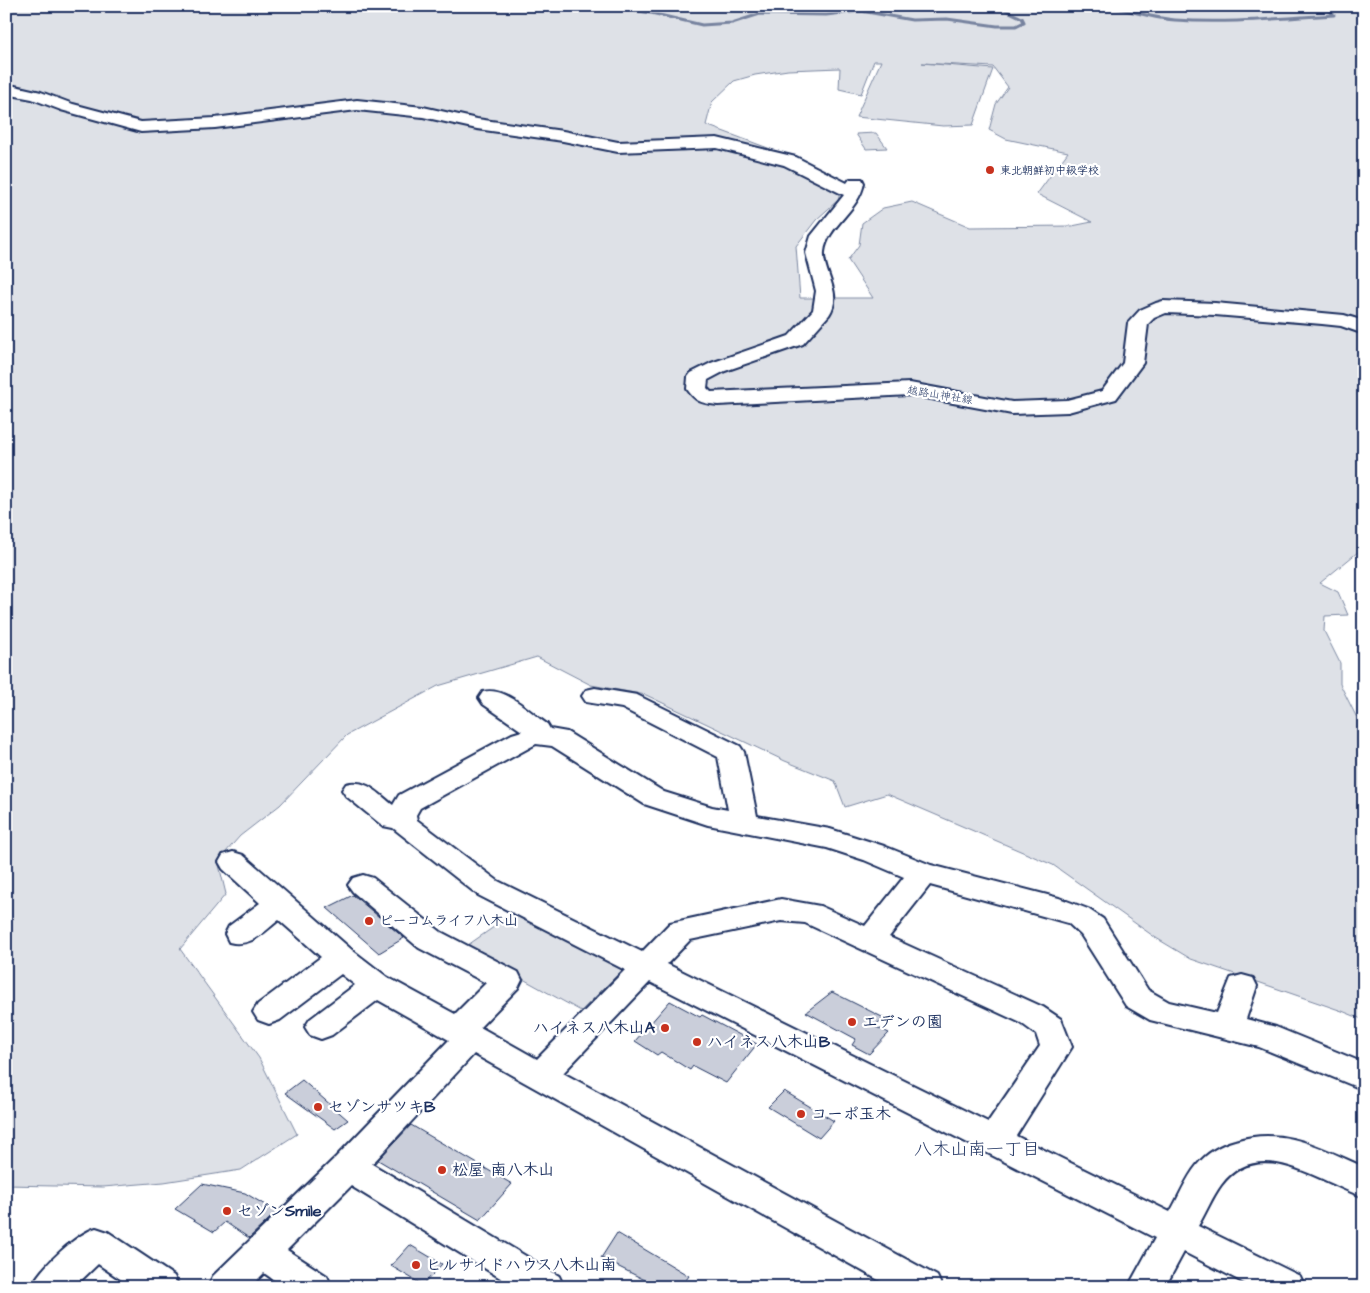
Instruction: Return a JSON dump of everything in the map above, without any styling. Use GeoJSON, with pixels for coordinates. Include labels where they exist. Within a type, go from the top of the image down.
{"type":"FeatureCollection","features":[{"type":"Feature","properties":{"kind":"street","name":"越路山神社線"},"geometry":{"type":"LineString","coordinates":[[6,89],[36,95],[67,107],[141,127],[215,123],[357,104],[423,112],[477,124],[563,136],[618,147],[717,143],[790,161],[855,188],[846,206],[820,236],[815,253],[824,292],[822,311],[796,340],[718,367],[698,378],[697,389],[704,397],[718,399],[760,398],[806,393],[910,389],[1012,408],[1068,406],[1109,395],[1133,363],[1138,323],[1147,314],[1163,307],[1215,309],[1322,318],[1344,321],[1364,328]]}},
{"type":"Feature","properties":{"kind":"street"},"geometry":{"type":"LineString","coordinates":[[595,696],[628,702],[731,752],[744,822]]}},
{"type":"Feature","properties":{"kind":"street"},"geometry":{"type":"LineString","coordinates":[[492,698],[538,730],[540,736]]}},
{"type":"Feature","properties":{"kind":"street"},"geometry":{"type":"LineString","coordinates":[[1287,1287],[488,888],[404,824],[402,815],[409,802],[521,740],[540,736],[558,738],[654,798],[708,816],[830,838],[923,873],[1059,908],[1078,916],[1092,926],[1137,998],[1160,1012],[1265,1036],[1364,1077]]}},
{"type":"Feature","properties":{"kind":"street"},"geometry":{"type":"LineString","coordinates":[[356,790],[393,819],[403,820]]}},
{"type":"Feature","properties":{"kind":"street"},"geometry":{"type":"LineString","coordinates":[[233,862],[341,958],[376,985],[924,1287]]}},
{"type":"Feature","properties":{"kind":"street"},"geometry":{"type":"LineString","coordinates":[[869,941],[923,873]]}},
{"type":"Feature","properties":{"kind":"street"},"geometry":{"type":"LineString","coordinates":[[226,1287],[348,1167],[464,1034],[507,980],[430,940],[363,884]]}},
{"type":"Feature","properties":{"kind":"street"},"geometry":{"type":"LineString","coordinates":[[240,934],[279,904]]}},
{"type":"Feature","properties":{"kind":"street"},"geometry":{"type":"LineString","coordinates":[[541,1075],[680,931],[781,910],[810,913],[1032,1015],[1050,1027],[1056,1047],[995,1140]]}},
{"type":"Feature","properties":{"kind":"street"},"geometry":{"type":"LineString","coordinates":[[269,1012],[341,958]]}},
{"type":"Feature","properties":{"kind":"street"},"geometry":{"type":"LineString","coordinates":[[321,1027],[376,985]]}},
{"type":"Feature","properties":{"kind":"street"},"geometry":{"type":"LineString","coordinates":[[1227,1027],[1242,986]]}},
{"type":"Feature","properties":{"kind":"street"},"geometry":{"type":"LineString","coordinates":[[1146,1287],[1209,1175],[1230,1156],[1253,1150],[1272,1148],[1304,1156],[1364,1183]]}},
{"type":"Feature","properties":{"kind":"street"},"geometry":{"type":"LineString","coordinates":[[348,1167],[546,1287]]}},
{"type":"Feature","properties":{"kind":"street"},"geometry":{"type":"LineString","coordinates":[[48,1287],[96,1243],[161,1287]]}},
{"type":"Feature","properties":{"kind":"street"},"geometry":{"type":"LineString","coordinates":[[262,1253],[314,1287]]}},
{"type":"Feature","properties":{"kind":"shaded area"},"geometry":{"type":"Polygon","coordinates":[[[6,6],[1364,6],[1364,547],[1320,583],[1338,592],[1348,615],[1325,616],[1324,631],[1340,663],[1340,684],[1364,732],[1364,1020],[1191,959],[1156,938],[1053,865],[887,794],[845,807],[835,781],[785,761],[646,695],[591,685],[537,657],[438,686],[347,735],[280,805],[240,836],[218,861],[226,894],[180,949],[259,1058],[297,1134],[241,1170],[164,1182],[103,1187],[6,1185],[6,6]],[[874,61],[861,94],[839,89],[840,68],[788,70],[755,75],[734,81],[712,102],[706,125],[803,161],[843,184],[838,200],[816,220],[796,246],[800,298],[873,298],[848,260],[859,245],[862,223],[883,208],[912,202],[970,227],[1072,226],[1092,222],[1037,194],[1068,152],[1006,139],[989,130],[996,104],[1008,87],[993,67],[922,63],[993,69],[973,125],[943,126],[856,117],[881,61],[874,61]]]}},
{"type":"Feature","properties":{"kind":"shaded area"},"geometry":{"type":"Polygon","coordinates":[[[876,133],[887,148],[866,149],[856,134],[876,133]]]}},
{"type":"Feature","properties":{"kind":"shaded area"},"geometry":{"type":"Polygon","coordinates":[[[514,913],[623,969],[581,1011],[465,947],[514,913]]]}},
{"type":"Feature","properties":{"kind":"building","name":"ピーコムライフ八木山"},"geometry":{"type":"Polygon","coordinates":[[[353,895],[404,938],[379,953],[327,908],[353,895]]]}},
{"type":"Feature","properties":{"kind":"building","name":"エデンの園"},"geometry":{"type":"Polygon","coordinates":[[[832,992],[884,1018],[874,1026],[889,1033],[869,1054],[852,1045],[856,1039],[806,1012],[832,992]]]}},
{"type":"Feature","properties":{"kind":"building"},"geometry":{"type":"Polygon","coordinates":[[[670,1001],[700,1017],[702,1015],[757,1044],[726,1083],[693,1066],[690,1070],[661,1052],[657,1055],[635,1041],[670,1001]]]}},
{"type":"Feature","properties":{"kind":"building","name":"セゾンサツキB"},"geometry":{"type":"Polygon","coordinates":[[[302,1080],[348,1120],[335,1129],[285,1093],[302,1080]]]}},
{"type":"Feature","properties":{"kind":"building","name":"コーポ玉木"},"geometry":{"type":"Polygon","coordinates":[[[784,1091],[834,1121],[819,1138],[768,1107],[784,1091]]]}},
{"type":"Feature","properties":{"kind":"building","name":"松屋 南八木山"},"geometry":{"type":"Polygon","coordinates":[[[411,1125],[512,1184],[480,1220],[378,1160],[411,1125]]]}},
{"type":"Feature","properties":{"kind":"building","name":"セゾンSmile"},"geometry":{"type":"Polygon","coordinates":[[[202,1184],[245,1193],[277,1212],[249,1238],[225,1222],[214,1232],[175,1209],[202,1184]]]}},
{"type":"Feature","properties":{"kind":"building"},"geometry":{"type":"Polygon","coordinates":[[[617,1233],[689,1276],[681,1287],[641,1287],[645,1280],[601,1258],[617,1233]]]}},
{"type":"Feature","properties":{"kind":"building","name":"ヒルサイドハウス八木山南"},"geometry":{"type":"Polygon","coordinates":[[[410,1245],[442,1264],[423,1285],[391,1266],[410,1245]]]}},
{"type":"Feature","properties":{"kind":"waterway"},"geometry":{"type":"LineString","coordinates":[[608,6],[651,13],[702,25],[732,23],[760,14],[826,15],[861,11],[912,20],[947,19],[997,26],[1016,26],[1024,22],[1022,18],[997,6]]}},
{"type":"Feature","properties":{"kind":"waterway"},"geometry":{"type":"LineString","coordinates":[[1111,6],[1159,18],[1195,21],[1255,20],[1334,15],[1329,10],[1316,6]]}},
{"type":"Feature","properties":{"kind":"place","name":"東北朝鮮初中級学校"},"geometry":{"type":"Point","coordinates":[990,170]}},
{"type":"Feature","properties":{"kind":"place","name":"ピーコムライフ八木山"},"geometry":{"type":"Point","coordinates":[369,921]}},
{"type":"Feature","properties":{"kind":"place","name":"エデンの園"},"geometry":{"type":"Point","coordinates":[852,1022]}},
{"type":"Feature","properties":{"kind":"place","name":"ハイネス八木山A"},"geometry":{"type":"Point","coordinates":[665,1028]}},
{"type":"Feature","properties":{"kind":"place","name":"ハイネス八木山B"},"geometry":{"type":"Point","coordinates":[697,1042]}},
{"type":"Feature","properties":{"kind":"place","name":"セゾンサツキB"},"geometry":{"type":"Point","coordinates":[318,1107]}},
{"type":"Feature","properties":{"kind":"place","name":"コーポ玉木"},"geometry":{"type":"Point","coordinates":[801,1114]}},
{"type":"Feature","properties":{"kind":"place","name":"松屋 南八木山"},"geometry":{"type":"Point","coordinates":[442,1170]}},
{"type":"Feature","properties":{"kind":"place","name":"セゾンSmile"},"geometry":{"type":"Point","coordinates":[227,1211]}},
{"type":"Feature","properties":{"kind":"place","name":"ヒルサイドハウス八木山南"},"geometry":{"type":"Point","coordinates":[416,1265]}},
{"type":"Feature","properties":{"kind":"district","name":"八木山南一丁目"},"geometry":{"type":"Point","coordinates":[977,1149]}}]}
